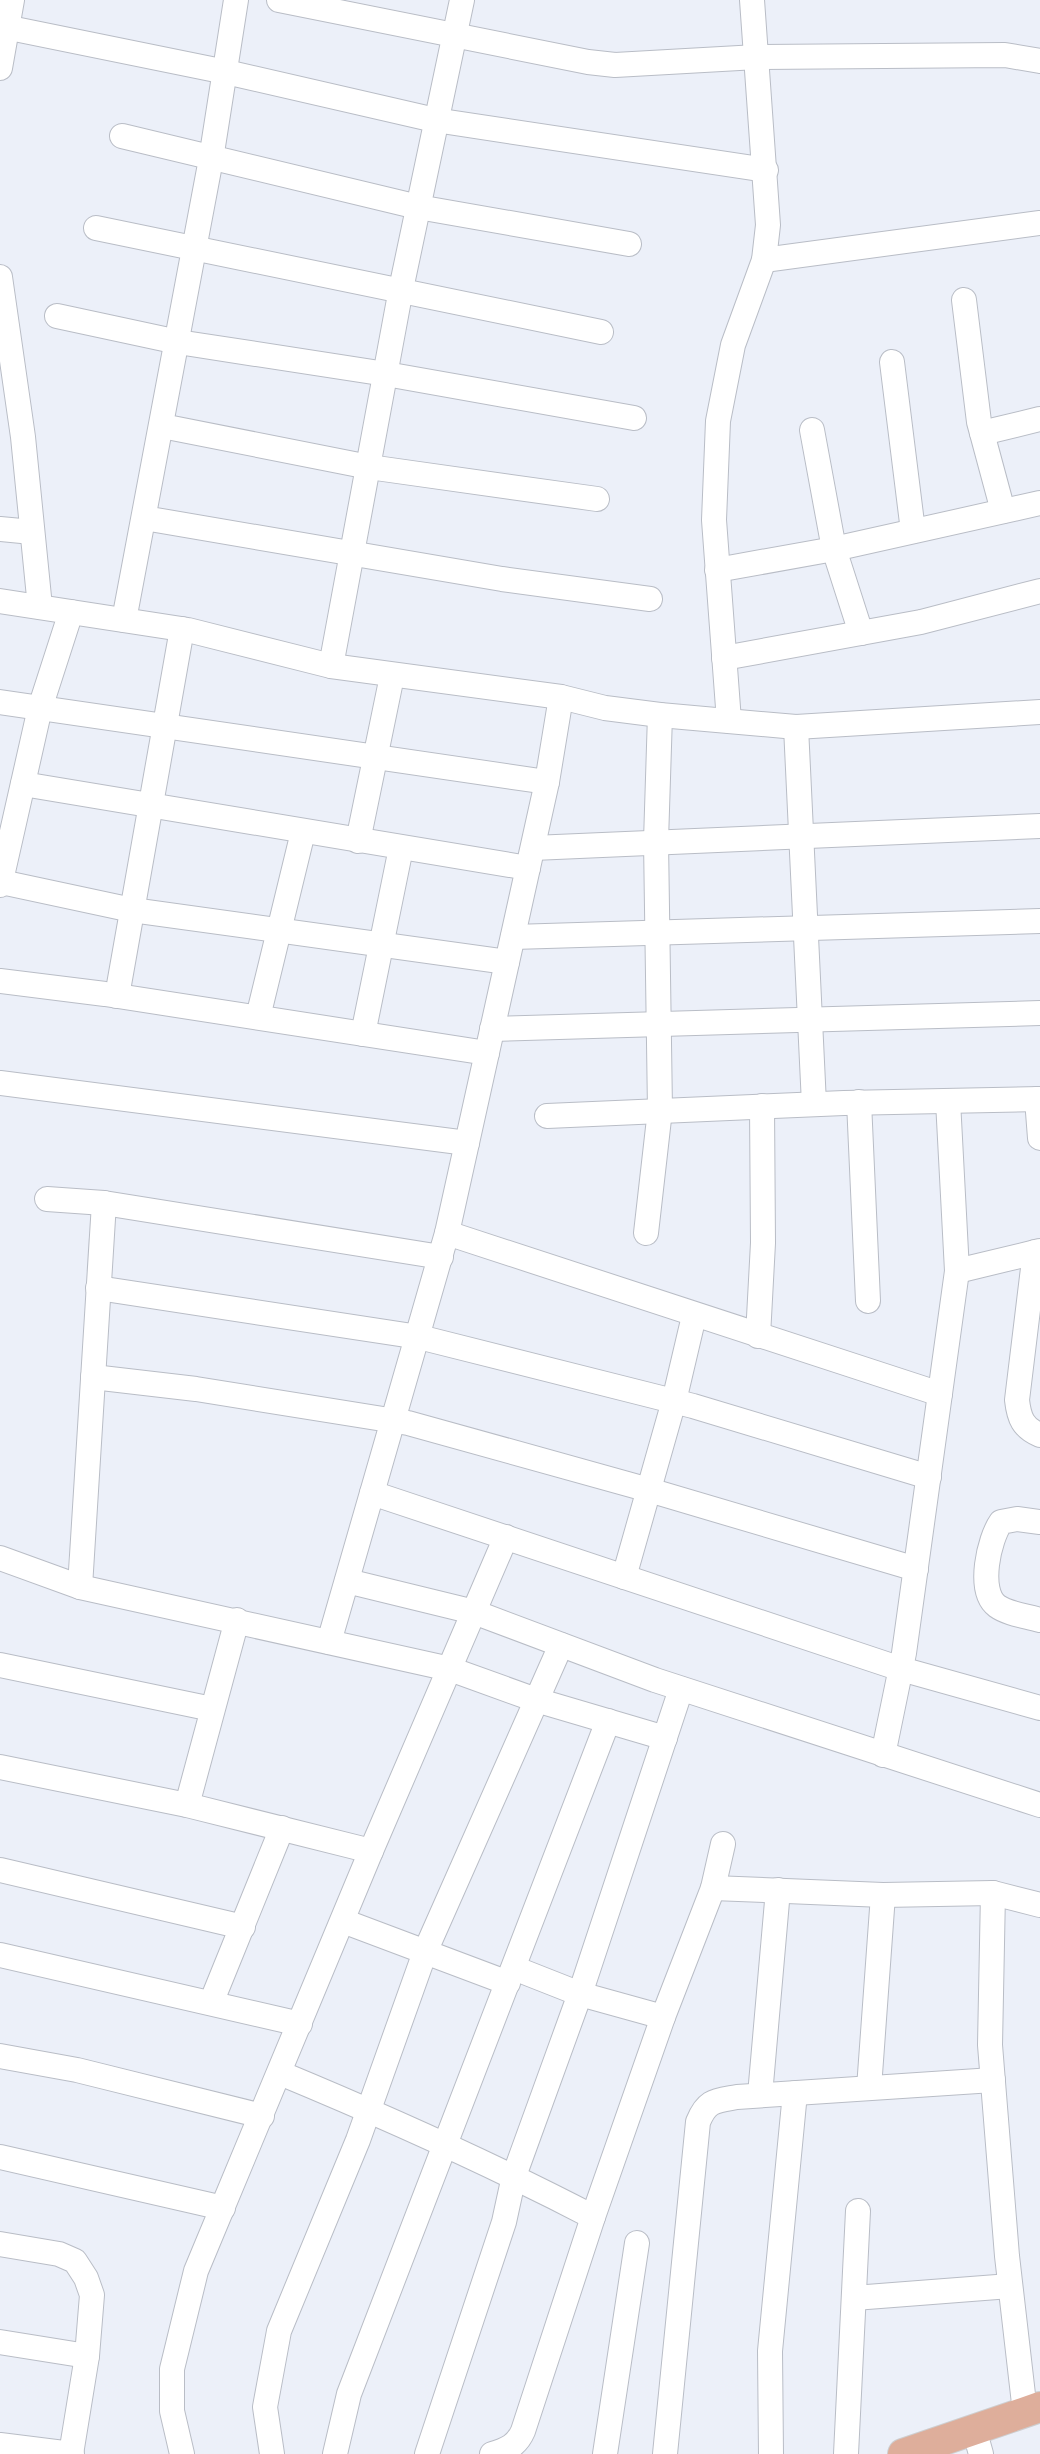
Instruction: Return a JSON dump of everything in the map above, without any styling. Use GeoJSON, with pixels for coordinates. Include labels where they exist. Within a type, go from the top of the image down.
{"type":"FeatureCollection","features":[{"type":"Feature","properties":{"kind":"main road"},"geometry":{"type":"LineString","coordinates":[[903,2454],[978,2442],[1032,2409]]}},
{"type":"Feature","properties":{"kind":"street"},"geometry":{"type":"LineString","coordinates":[[0,68],[4,27],[12,0]]}},
{"type":"Feature","properties":{"kind":"street"},"geometry":{"type":"LineString","coordinates":[[124,620],[178,342],[236,0]]}},
{"type":"Feature","properties":{"kind":"street"},"geometry":{"type":"LineString","coordinates":[[279,0],[615,65],[757,57],[1005,55],[1040,61]]}},
{"type":"Feature","properties":{"kind":"street"},"geometry":{"type":"LineString","coordinates":[[331,666],[401,289],[462,0]]}},
{"type":"Feature","properties":{"kind":"street"},"geometry":{"type":"LineString","coordinates":[[729,721],[714,520],[718,421],[733,345],[764,260],[768,225],[752,0]]}},
{"type":"Feature","properties":{"kind":"street"},"geometry":{"type":"LineString","coordinates":[[4,27],[226,72],[435,120],[766,170]]}},
{"type":"Feature","properties":{"kind":"street"},"geometry":{"type":"LineString","coordinates":[[122,136],[418,207],[629,244]]}},
{"type":"Feature","properties":{"kind":"street"},"geometry":{"type":"LineString","coordinates":[[764,260],[1040,223]]}},
{"type":"Feature","properties":{"kind":"street"},"geometry":{"type":"LineString","coordinates":[[96,228],[601,332]]}},
{"type":"Feature","properties":{"kind":"street"},"geometry":{"type":"LineString","coordinates":[[0,277],[4,329],[23,437],[40,607]]}},
{"type":"Feature","properties":{"kind":"street"},"geometry":{"type":"LineString","coordinates":[[964,300],[982,433],[1003,511]]}},
{"type":"Feature","properties":{"kind":"street"},"geometry":{"type":"LineString","coordinates":[[57,316],[178,342],[386,374],[634,418]]}},
{"type":"Feature","properties":{"kind":"street"},"geometry":{"type":"LineString","coordinates":[[892,362],[913,531]]}},
{"type":"Feature","properties":{"kind":"street"},"geometry":{"type":"LineString","coordinates":[[982,433],[1040,419]]}},
{"type":"Feature","properties":{"kind":"street"},"geometry":{"type":"LineString","coordinates":[[162,426],[369,467],[597,499]]}},
{"type":"Feature","properties":{"kind":"street"},"geometry":{"type":"LineString","coordinates":[[812,430],[834,549],[861,633]]}},
{"type":"Feature","properties":{"kind":"street"},"geometry":{"type":"LineString","coordinates":[[717,570],[834,549],[1040,503]]}},
{"type":"Feature","properties":{"kind":"street"},"geometry":{"type":"LineString","coordinates":[[144,518],[502,579],[650,599]]}},
{"type":"Feature","properties":{"kind":"street"},"geometry":{"type":"LineString","coordinates":[[0,529],[32,532]]}},
{"type":"Feature","properties":{"kind":"street"},"geometry":{"type":"LineString","coordinates":[[724,658],[921,622],[1040,591]]}},
{"type":"Feature","properties":{"kind":"street"},"geometry":{"type":"LineString","coordinates":[[0,601],[182,629],[331,666],[561,697],[605,708],[660,715],[796,727],[1040,712]]}},
{"type":"Feature","properties":{"kind":"street"},"geometry":{"type":"LineString","coordinates":[[71,612],[40,708],[0,884],[132,910],[382,942],[507,962]]}},
{"type":"Feature","properties":{"kind":"street"},"geometry":{"type":"LineString","coordinates":[[117,996],[182,629]]}},
{"type":"Feature","properties":{"kind":"street"},"geometry":{"type":"LineString","coordinates":[[358,841],[392,676]]}},
{"type":"Feature","properties":{"kind":"street"},"geometry":{"type":"LineString","coordinates":[[329,1642],[447,1233],[547,782],[561,697]]}},
{"type":"Feature","properties":{"kind":"street"},"geometry":{"type":"LineString","coordinates":[[0,702],[547,782]]}},
{"type":"Feature","properties":{"kind":"street"},"geometry":{"type":"LineString","coordinates":[[646,1233],[660,1110],[656,841],[660,715]]}},
{"type":"Feature","properties":{"kind":"street"},"geometry":{"type":"LineString","coordinates":[[796,727],[814,1104]]}},
{"type":"Feature","properties":{"kind":"street"},"geometry":{"type":"LineString","coordinates":[[23,784],[401,848],[530,858],[656,841],[1040,826]]}},
{"type":"Feature","properties":{"kind":"street"},"geometry":{"type":"LineString","coordinates":[[258,1017],[303,832]]}},
{"type":"Feature","properties":{"kind":"street"},"geometry":{"type":"LineString","coordinates":[[363,1034],[401,848]]}},
{"type":"Feature","properties":{"kind":"street"},"geometry":{"type":"LineString","coordinates":[[513,937],[1040,921]]}},
{"type":"Feature","properties":{"kind":"street"},"geometry":{"type":"LineString","coordinates":[[0,981],[363,1034],[490,1041],[658,1022],[1040,1013]]}},
{"type":"Feature","properties":{"kind":"street"},"geometry":{"type":"LineString","coordinates":[[0,1083],[467,1143]]}},
{"type":"Feature","properties":{"kind":"street"},"geometry":{"type":"LineString","coordinates":[[547,1116],[859,1102],[1038,1099],[1040,1138]]}},
{"type":"Feature","properties":{"kind":"street"},"geometry":{"type":"LineString","coordinates":[[883,1755],[901,1669],[957,1271],[948,1101]]}},
{"type":"Feature","properties":{"kind":"street"},"geometry":{"type":"LineString","coordinates":[[859,1102],[868,1301]]}},
{"type":"Feature","properties":{"kind":"street"},"geometry":{"type":"LineString","coordinates":[[758,1336],[763,1243],[762,1106]]}},
{"type":"Feature","properties":{"kind":"street"},"geometry":{"type":"LineString","coordinates":[[47,1199],[104,1203],[441,1257]]}},
{"type":"Feature","properties":{"kind":"street"},"geometry":{"type":"LineString","coordinates":[[80,1587],[104,1203]]}},
{"type":"Feature","properties":{"kind":"street"},"geometry":{"type":"LineString","coordinates":[[447,1233],[940,1394]]}},
{"type":"Feature","properties":{"kind":"street"},"geometry":{"type":"LineString","coordinates":[[957,1271],[1038,1252],[1032,1337],[1017,1386],[1019,1415],[1030,1431],[1040,1435]]}},
{"type":"Feature","properties":{"kind":"street"},"geometry":{"type":"LineString","coordinates":[[98,1288],[419,1337],[674,1401],[929,1477]]}},
{"type":"Feature","properties":{"kind":"street"},"geometry":{"type":"LineString","coordinates":[[624,1577],[674,1401],[694,1316]]}},
{"type":"Feature","properties":{"kind":"street"},"geometry":{"type":"LineString","coordinates":[[93,1377],[196,1389],[395,1420],[649,1490],[916,1569]]}},
{"type":"Feature","properties":{"kind":"street"},"geometry":{"type":"LineString","coordinates":[[372,1493],[901,1669],[1040,1708]]}},
{"type":"Feature","properties":{"kind":"street"},"geometry":{"type":"LineString","coordinates":[[1040,1522],[1017,1519],[1001,1522],[989,1549],[986,1584],[988,1596],[1002,1609],[1040,1620]]}},
{"type":"Feature","properties":{"kind":"street"},"geometry":{"type":"LineString","coordinates":[[182,2454],[172,2411],[172,2369],[196,2271],[506,1537]]}},
{"type":"Feature","properties":{"kind":"street"},"geometry":{"type":"LineString","coordinates":[[0,1558],[80,1587],[450,1669],[536,1700],[665,1738]]}},
{"type":"Feature","properties":{"kind":"street"},"geometry":{"type":"LineString","coordinates":[[347,1581],[474,1612],[681,1689],[1040,1805]]}},
{"type":"Feature","properties":{"kind":"street"},"geometry":{"type":"LineString","coordinates":[[187,1805],[237,1620]]}},
{"type":"Feature","properties":{"kind":"street"},"geometry":{"type":"LineString","coordinates":[[272,2454],[265,2407],[279,2331],[369,2110],[425,1952],[561,1645]]}},
{"type":"Feature","properties":{"kind":"street"},"geometry":{"type":"LineString","coordinates":[[0,1665],[212,1709]]}},
{"type":"Feature","properties":{"kind":"street"},"geometry":{"type":"LineString","coordinates":[[427,2454],[504,2222],[514,2176],[580,1994],[681,1689]]}},
{"type":"Feature","properties":{"kind":"street"},"geometry":{"type":"LineString","coordinates":[[335,2454],[349,2394],[608,1721]]}},
{"type":"Feature","properties":{"kind":"street"},"geometry":{"type":"LineString","coordinates":[[0,1767],[187,1805],[371,1851]]}},
{"type":"Feature","properties":{"kind":"street"},"geometry":{"type":"LineString","coordinates":[[211,2003],[282,1828]]}},
{"type":"Feature","properties":{"kind":"street"},"geometry":{"type":"LineString","coordinates":[[492,2454],[510,2448],[523,2431],[593,2217],[663,2017],[713,1888],[723,1844]]}},
{"type":"Feature","properties":{"kind":"street"},"geometry":{"type":"LineString","coordinates":[[0,1870],[243,1927]]}},
{"type":"Feature","properties":{"kind":"street"},"geometry":{"type":"LineString","coordinates":[[713,1888],[883,1895],[993,1893],[1040,1905]]}},
{"type":"Feature","properties":{"kind":"street"},"geometry":{"type":"LineString","coordinates":[[760,2095],[778,1890]]}},
{"type":"Feature","properties":{"kind":"street"},"geometry":{"type":"LineString","coordinates":[[993,1893],[990,2045],[1010,2286],[1032,2409]]}},
{"type":"Feature","properties":{"kind":"street"},"geometry":{"type":"LineString","coordinates":[[869,2088],[883,1895]]}},
{"type":"Feature","properties":{"kind":"street"},"geometry":{"type":"LineString","coordinates":[[343,1921],[425,1952],[663,2017]]}},
{"type":"Feature","properties":{"kind":"street"},"geometry":{"type":"LineString","coordinates":[[0,1955],[300,2024]]}},
{"type":"Feature","properties":{"kind":"street"},"geometry":{"type":"LineString","coordinates":[[0,2056],[77,2070],[262,2116]]}},
{"type":"Feature","properties":{"kind":"street"},"geometry":{"type":"LineString","coordinates":[[280,2073],[514,2176],[593,2217]]}},
{"type":"Feature","properties":{"kind":"street"},"geometry":{"type":"LineString","coordinates":[[665,2454],[698,2122],[703,2110],[709,2104],[737,2097],[993,2080]]}},
{"type":"Feature","properties":{"kind":"street"},"geometry":{"type":"LineString","coordinates":[[771,2454],[770,2351],[795,2093]]}},
{"type":"Feature","properties":{"kind":"street"},"geometry":{"type":"LineString","coordinates":[[0,2157],[223,2208]]}},
{"type":"Feature","properties":{"kind":"street"},"geometry":{"type":"LineString","coordinates":[[846,2454],[858,2211]]}},
{"type":"Feature","properties":{"kind":"street"},"geometry":{"type":"LineString","coordinates":[[605,2454],[637,2243]]}},
{"type":"Feature","properties":{"kind":"street"},"geometry":{"type":"LineString","coordinates":[[0,2244],[59,2254],[75,2261],[92,2295],[87,2356],[72,2454],[0,2445]]}},
{"type":"Feature","properties":{"kind":"street"},"geometry":{"type":"LineString","coordinates":[[854,2298],[1010,2286]]}},
{"type":"Feature","properties":{"kind":"street"},"geometry":{"type":"LineString","coordinates":[[0,2342],[87,2356]]}}]}
